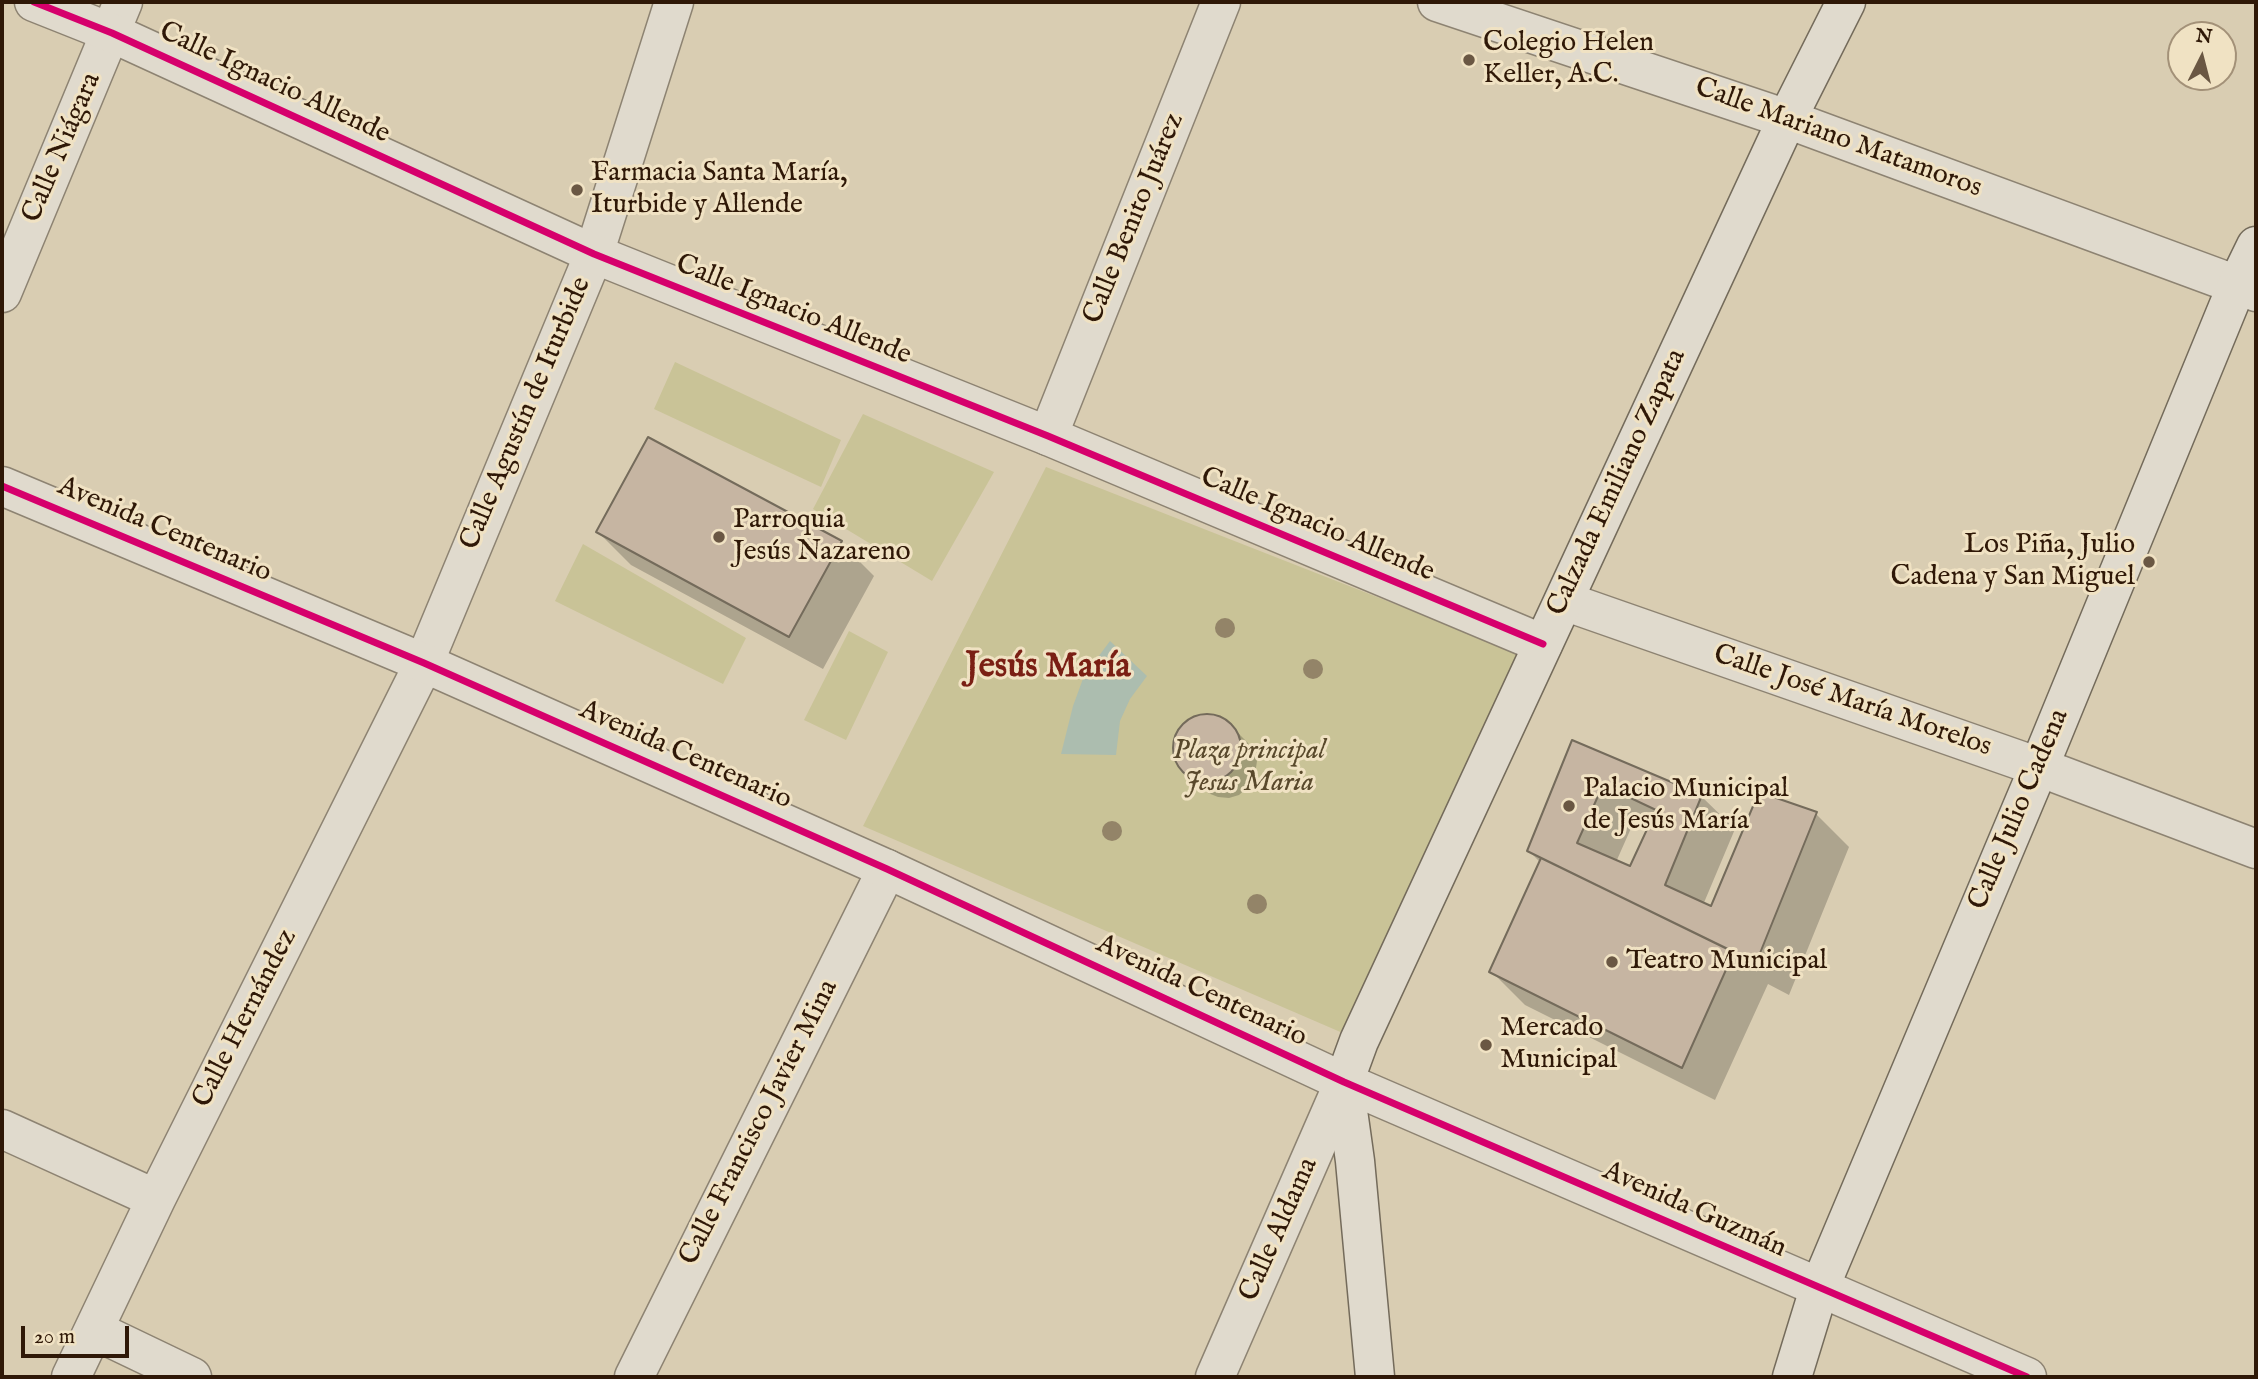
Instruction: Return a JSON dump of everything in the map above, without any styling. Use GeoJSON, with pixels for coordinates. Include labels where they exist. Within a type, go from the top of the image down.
{"type":"FeatureCollection","features":[{"type":"Feature","properties":{"kind":"street","name":"Calle Ignacio Allende"},"geometry":{"type":"LineString","coordinates":[[34,2],[117,17],[594,254],[1048,436],[1543,644]]}},
{"type":"Feature","properties":{"kind":"street","name":"Calle Agustín de Iturbide"},"geometry":{"type":"LineString","coordinates":[[424,663],[594,254],[674,2]]}},
{"type":"Feature","properties":{"kind":"street","name":"Calle Benito Juárez"},"geometry":{"type":"LineString","coordinates":[[1048,436],[1221,2]]}},
{"type":"Feature","properties":{"kind":"street","name":"Calle Mariano Matamoros"},"geometry":{"type":"LineString","coordinates":[[1437,2],[1787,119],[2247,288]]}},
{"type":"Feature","properties":{"kind":"street","name":"Calzada Emiliano Zapata"},"geometry":{"type":"LineString","coordinates":[[1344,1082],[1359,1041],[1787,119],[1846,2]]}},
{"type":"Feature","properties":{"kind":"street","name":"Calle Niágara"},"geometry":{"type":"LineString","coordinates":[[2,293],[117,17]]}},
{"type":"Feature","properties":{"kind":"street","name":"Calle Julio Cadena"},"geometry":{"type":"LineString","coordinates":[[1792,1377],[1819,1289],[2039,767],[2247,288],[2256,246]]}},
{"type":"Feature","properties":{"kind":"street","name":"Avenida Centenario"},"geometry":{"type":"LineString","coordinates":[[2,485],[424,663],[887,869],[1344,1082]]}},
{"type":"Feature","properties":{"kind":"street","name":"Calle José María Morelos"},"geometry":{"type":"LineString","coordinates":[[1564,601],[2039,767],[2256,849]]}},
{"type":"Feature","properties":{"kind":"street","name":"Calle Hernández"},"geometry":{"type":"LineString","coordinates":[[71,1377],[156,1199],[424,663]]}},
{"type":"Feature","properties":{"kind":"street","name":"Calle Francisco Javier Mina"},"geometry":{"type":"LineString","coordinates":[[634,1377],[887,869]]}},
{"type":"Feature","properties":{"kind":"street","name":"Avenida Guzmán"},"geometry":{"type":"LineString","coordinates":[[1344,1082],[2027,1377]]}},
{"type":"Feature","properties":{"kind":"street","name":"Calle Aldama"},"geometry":{"type":"LineString","coordinates":[[1215,1377],[1344,1082]]}},
{"type":"Feature","properties":{"kind":"street"},"geometry":{"type":"LineString","coordinates":[[1344,1082],[1355,1161],[1375,1377]]}},
{"type":"Feature","properties":{"kind":"street"},"geometry":{"type":"LineString","coordinates":[[2,1129],[156,1199]]}},
{"type":"Feature","properties":{"kind":"street"},"geometry":{"type":"LineString","coordinates":[[93,1330],[192,1377]]}},
{"type":"Feature","properties":{"kind":"green space"},"geometry":{"type":"Polygon","coordinates":[[[675,362],[841,440],[821,487],[654,409],[675,362]]]}},
{"type":"Feature","properties":{"kind":"green space"},"geometry":{"type":"Polygon","coordinates":[[[863,414],[994,472],[932,581],[813,509],[863,414]]]}},
{"type":"Feature","properties":{"kind":"green space","name":"Plaza principal Jesus Maria"},"geometry":{"type":"Polygon","coordinates":[[[1046,467],[1530,657],[1352,1037],[863,826],[1046,467]]]}},
{"type":"Feature","properties":{"kind":"green space"},"geometry":{"type":"Polygon","coordinates":[[[583,544],[746,638],[723,684],[555,601],[583,544]]]}},
{"type":"Feature","properties":{"kind":"green space"},"geometry":{"type":"Polygon","coordinates":[[[849,631],[888,652],[846,740],[804,720],[849,631]]]}},
{"type":"Feature","properties":{"kind":"shaded area"},"geometry":{"type":"Polygon","coordinates":[[[1110,641],[1147,676],[1130,699],[1120,721],[1116,755],[1061,754],[1084,676],[1110,641]]]}},
{"type":"Feature","properties":{"kind":"building","name":"Parroquia Jesús Nazareno"},"geometry":{"type":"Polygon","coordinates":[[[648,437],[842,541],[789,637],[596,532],[648,437]]]}},
{"type":"Feature","properties":{"kind":"building"},"geometry":{"type":"Polygon","coordinates":[[[1207,714],[1220,717],[1231,724],[1238,735],[1241,748],[1238,761],[1231,772],[1220,779],[1207,782],[1194,779],[1183,772],[1176,761],[1173,748],[1176,735],[1183,724],[1194,717],[1207,714]]]}},
{"type":"Feature","properties":{"kind":"building"},"geometry":{"type":"Polygon","coordinates":[[[1572,740],[1702,795],[1665,885],[1711,906],[1759,792],[1817,812],[1756,963],[1527,851],[1572,740]],[[1603,785],[1577,843],[1630,866],[1656,810],[1603,785]]]}},
{"type":"Feature","properties":{"kind":"building","name":"Teatro Municipal"},"geometry":{"type":"Polygon","coordinates":[[[1541,858],[1734,952],[1682,1068],[1489,972],[1541,858]]]}},
{"type":"Feature","properties":{"kind":"cycle path"},"geometry":{"type":"LineString","coordinates":[[34,2],[112,33],[594,254],[1048,436],[1543,644]]}},
{"type":"Feature","properties":{"kind":"cycle path"},"geometry":{"type":"LineString","coordinates":[[2,486],[424,663],[887,869],[1344,1082],[2027,1377]]}},
{"type":"Feature","properties":{"kind":"place","name":"Colegio Helen Keller, A.C."},"geometry":{"type":"Point","coordinates":[1469,60]}},
{"type":"Feature","properties":{"kind":"place","name":"Farmacia Santa María, Iturbide y Allende"},"geometry":{"type":"Point","coordinates":[577,190]}},
{"type":"Feature","properties":{"kind":"place","name":"Parroquia Jesús Nazareno"},"geometry":{"type":"Point","coordinates":[719,537]}},
{"type":"Feature","properties":{"kind":"place","name":"Los Piña, Julio Cadena y San Miguel"},"geometry":{"type":"Point","coordinates":[2149,562]}},
{"type":"Feature","properties":{"kind":"place","name":"Palacio Municipal de Jesús María"},"geometry":{"type":"Point","coordinates":[1569,806]}},
{"type":"Feature","properties":{"kind":"place","name":"Teatro Municipal"},"geometry":{"type":"Point","coordinates":[1612,962]}},
{"type":"Feature","properties":{"kind":"place","name":"Mercado Municipal"},"geometry":{"type":"Point","coordinates":[1486,1045]}},
{"type":"Feature","properties":{"kind":"district","name":"Jesús María"},"geometry":{"type":"Point","coordinates":[1048,669]}}]}
